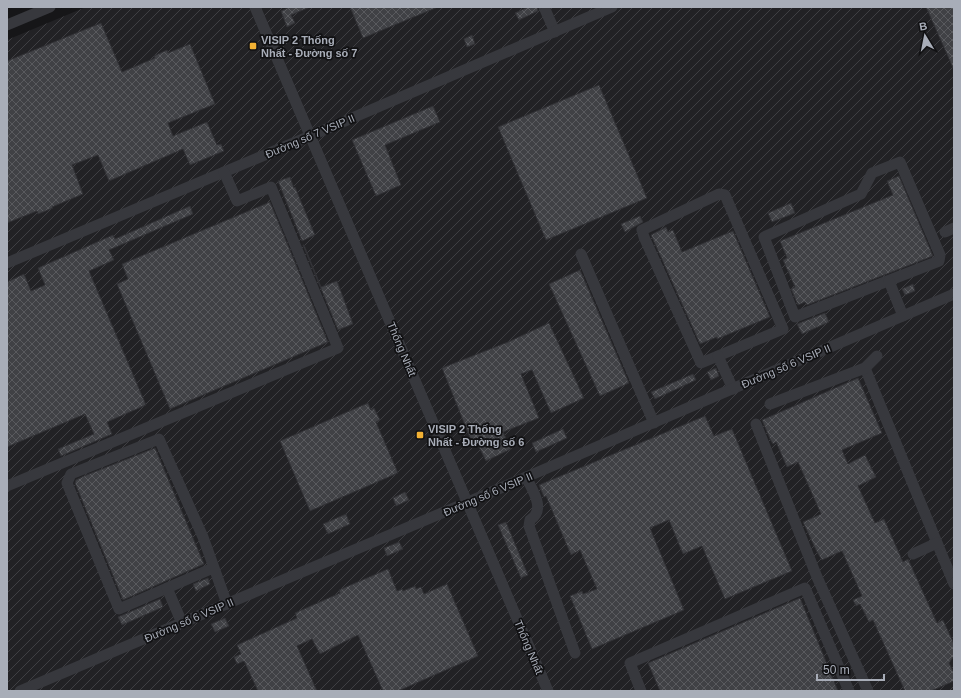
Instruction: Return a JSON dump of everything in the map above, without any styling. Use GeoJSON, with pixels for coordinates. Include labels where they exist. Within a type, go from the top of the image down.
{"type":"FeatureCollection","features":[{"type":"Feature","properties":{"kind":"street"},"geometry":{"type":"LineString","coordinates":[[7,25],[50,7]]}},
{"type":"Feature","properties":{"kind":"street","name":"Thống Nhất"},"geometry":{"type":"LineString","coordinates":[[255,7],[548,691]]}},
{"type":"Feature","properties":{"kind":"street"},"geometry":{"type":"LineString","coordinates":[[544,7],[555,32]]}},
{"type":"Feature","properties":{"kind":"street","name":"Đường số 7 VSIP II"},"geometry":{"type":"LineString","coordinates":[[7,263],[612,7]]}},
{"type":"Feature","properties":{"kind":"street"},"geometry":{"type":"LineString","coordinates":[[900,162],[940,255],[939,261],[889,281],[795,317],[764,237],[861,194],[872,173],[900,162]]}},
{"type":"Feature","properties":{"kind":"street"},"geometry":{"type":"LineString","coordinates":[[7,486],[338,348],[271,187],[237,200],[224,172]]}},
{"type":"Feature","properties":{"kind":"street"},"geometry":{"type":"LineString","coordinates":[[719,194],[725,195],[783,329],[718,356],[701,363],[642,230],[719,194]]}},
{"type":"Feature","properties":{"kind":"street"},"geometry":{"type":"LineString","coordinates":[[581,254],[654,423]]}},
{"type":"Feature","properties":{"kind":"street"},"geometry":{"type":"LineString","coordinates":[[889,281],[903,316]]}},
{"type":"Feature","properties":{"kind":"street","name":"Đường số 6 VSIP II"},"geometry":{"type":"LineString","coordinates":[[20,691],[654,423],[954,294]]}},
{"type":"Feature","properties":{"kind":"street"},"geometry":{"type":"LineString","coordinates":[[718,356],[733,389]]}},
{"type":"Feature","properties":{"kind":"street"},"geometry":{"type":"LineString","coordinates":[[770,404],[865,368],[877,356]]}},
{"type":"Feature","properties":{"kind":"street"},"geometry":{"type":"LineString","coordinates":[[865,368],[954,584]]}},
{"type":"Feature","properties":{"kind":"street"},"geometry":{"type":"LineString","coordinates":[[756,424],[817,577],[868,691]]}},
{"type":"Feature","properties":{"kind":"street"},"geometry":{"type":"LineString","coordinates":[[213,568],[119,609],[67,483],[71,474],[159,439],[203,537],[213,568],[228,604]]}},
{"type":"Feature","properties":{"kind":"street"},"geometry":{"type":"LineString","coordinates":[[526,477],[536,498],[538,506],[538,513],[530,520],[529,526],[575,653]]}},
{"type":"Feature","properties":{"kind":"street"},"geometry":{"type":"LineString","coordinates":[[913,554],[936,543]]}},
{"type":"Feature","properties":{"kind":"street"},"geometry":{"type":"LineString","coordinates":[[167,588],[182,623]]}},
{"type":"Feature","properties":{"kind":"street"},"geometry":{"type":"LineString","coordinates":[[641,691],[630,663],[805,588],[849,691]]}},
{"type":"Feature","properties":{"kind":"shaded area"},"geometry":{"type":"Polygon","coordinates":[[[86,7],[954,7],[954,691],[7,691],[7,40],[86,7]]]}},
{"type":"Feature","properties":{"kind":"building"},"geometry":{"type":"Polygon","coordinates":[[[290,7],[310,7],[291,15],[295,23],[287,27],[281,11],[290,7]]]}},
{"type":"Feature","properties":{"kind":"building"},"geometry":{"type":"Polygon","coordinates":[[[350,7],[438,7],[363,38],[350,7]]]}},
{"type":"Feature","properties":{"kind":"building"},"geometry":{"type":"Polygon","coordinates":[[[528,7],[537,7],[538,11],[519,20],[515,13],[528,7]]]}},
{"type":"Feature","properties":{"kind":"building"},"geometry":{"type":"Polygon","coordinates":[[[926,7],[954,7],[954,70],[926,7]]]}},
{"type":"Feature","properties":{"kind":"building"},"geometry":{"type":"Polygon","coordinates":[[[101,23],[122,72],[155,58],[154,56],[167,50],[168,53],[190,44],[215,104],[168,123],[173,136],[207,122],[217,145],[221,144],[224,151],[190,165],[183,149],[109,181],[98,155],[72,165],[83,194],[38,214],[37,211],[7,223],[7,61],[101,23]]]}},
{"type":"Feature","properties":{"kind":"building"},"geometry":{"type":"Polygon","coordinates":[[[472,35],[475,44],[467,47],[464,39],[472,35]]]}},
{"type":"Feature","properties":{"kind":"building"},"geometry":{"type":"Polygon","coordinates":[[[599,85],[647,198],[546,240],[498,127],[599,85]]]}},
{"type":"Feature","properties":{"kind":"building"},"geometry":{"type":"Polygon","coordinates":[[[433,106],[440,122],[385,145],[401,185],[376,196],[352,140],[433,106]]]}},
{"type":"Feature","properties":{"kind":"building"},"geometry":{"type":"Polygon","coordinates":[[[899,176],[933,256],[807,305],[805,302],[798,305],[791,289],[795,287],[783,260],[787,258],[780,241],[893,195],[887,181],[899,176]]]}},
{"type":"Feature","properties":{"kind":"building"},"geometry":{"type":"Polygon","coordinates":[[[290,177],[315,235],[302,241],[278,181],[290,177]]]}},
{"type":"Feature","properties":{"kind":"building"},"geometry":{"type":"Polygon","coordinates":[[[270,202],[328,342],[170,409],[117,284],[128,279],[122,264],[270,202]]]}},
{"type":"Feature","properties":{"kind":"building"},"geometry":{"type":"Polygon","coordinates":[[[791,203],[795,213],[772,222],[768,213],[791,203]]]}},
{"type":"Feature","properties":{"kind":"building"},"geometry":{"type":"Polygon","coordinates":[[[190,206],[193,214],[109,250],[114,260],[89,271],[146,405],[107,422],[112,434],[61,456],[58,449],[94,434],[85,414],[7,447],[7,282],[24,274],[31,291],[45,285],[38,268],[113,235],[115,239],[190,206]]]}},
{"type":"Feature","properties":{"kind":"building"},"geometry":{"type":"Polygon","coordinates":[[[640,216],[643,222],[625,232],[621,224],[640,216]]]}},
{"type":"Feature","properties":{"kind":"building"},"geometry":{"type":"Polygon","coordinates":[[[666,227],[668,232],[673,230],[682,252],[733,231],[770,317],[717,339],[717,337],[700,344],[651,235],[666,227]]]}},
{"type":"Feature","properties":{"kind":"building"},"geometry":{"type":"Polygon","coordinates":[[[303,245],[321,287],[337,281],[353,324],[338,330],[303,245]]]}},
{"type":"Feature","properties":{"kind":"building"},"geometry":{"type":"Polygon","coordinates":[[[580,270],[629,383],[600,396],[549,284],[580,270]]]}},
{"type":"Feature","properties":{"kind":"building"},"geometry":{"type":"Polygon","coordinates":[[[913,284],[915,291],[905,295],[902,289],[913,284]]]}},
{"type":"Feature","properties":{"kind":"building"},"geometry":{"type":"Polygon","coordinates":[[[825,313],[829,322],[802,334],[797,324],[825,313]]]}},
{"type":"Feature","properties":{"kind":"building"},"geometry":{"type":"Polygon","coordinates":[[[549,323],[584,398],[551,413],[532,370],[521,374],[539,418],[503,432],[511,449],[486,461],[477,443],[473,445],[442,368],[508,342],[549,323]]]}},
{"type":"Feature","properties":{"kind":"building"},"geometry":{"type":"Polygon","coordinates":[[[716,368],[719,376],[711,380],[707,372],[716,368]]]}},
{"type":"Feature","properties":{"kind":"building"},"geometry":{"type":"Polygon","coordinates":[[[693,374],[696,380],[655,399],[651,392],[693,374]]]}},
{"type":"Feature","properties":{"kind":"building"},"geometry":{"type":"Polygon","coordinates":[[[858,378],[882,433],[842,450],[848,464],[865,455],[876,477],[858,486],[875,523],[884,519],[903,562],[908,559],[937,623],[943,620],[954,644],[954,656],[949,663],[954,673],[954,681],[931,691],[905,691],[873,620],[869,622],[860,604],[856,606],[853,600],[862,596],[842,551],[822,560],[817,552],[803,522],[821,514],[798,462],[787,467],[776,442],[773,444],[762,420],[858,378]]]}},
{"type":"Feature","properties":{"kind":"building"},"geometry":{"type":"Polygon","coordinates":[[[368,403],[371,410],[374,408],[380,420],[376,422],[398,473],[310,511],[280,441],[368,403]]]}},
{"type":"Feature","properties":{"kind":"building"},"geometry":{"type":"Polygon","coordinates":[[[705,416],[714,436],[732,429],[792,571],[725,599],[702,546],[683,554],[669,520],[650,528],[684,610],[592,649],[570,596],[582,591],[583,594],[597,589],[580,550],[571,555],[546,496],[544,497],[539,485],[705,416]]]}},
{"type":"Feature","properties":{"kind":"building"},"geometry":{"type":"Polygon","coordinates":[[[563,429],[567,438],[536,452],[532,443],[563,429]]]}},
{"type":"Feature","properties":{"kind":"building"},"geometry":{"type":"Polygon","coordinates":[[[155,448],[204,564],[123,600],[75,483],[76,480],[84,476],[155,448]]]}},
{"type":"Feature","properties":{"kind":"building"},"geometry":{"type":"Polygon","coordinates":[[[405,492],[409,500],[396,506],[393,498],[405,492]]]}},
{"type":"Feature","properties":{"kind":"building"},"geometry":{"type":"Polygon","coordinates":[[[346,514],[350,524],[328,534],[323,524],[346,514]]]}},
{"type":"Feature","properties":{"kind":"building"},"geometry":{"type":"Polygon","coordinates":[[[506,522],[528,575],[521,578],[498,525],[506,522]]]}},
{"type":"Feature","properties":{"kind":"building"},"geometry":{"type":"Polygon","coordinates":[[[399,542],[403,549],[387,556],[384,548],[399,542]]]}},
{"type":"Feature","properties":{"kind":"building"},"geometry":{"type":"Polygon","coordinates":[[[388,569],[397,591],[402,589],[403,591],[415,586],[416,589],[421,587],[424,594],[447,584],[478,656],[398,691],[383,691],[358,635],[320,654],[312,639],[297,646],[317,691],[258,691],[244,661],[237,664],[234,657],[241,654],[237,645],[297,618],[295,613],[340,593],[339,590],[388,569]]]}},
{"type":"Feature","properties":{"kind":"building"},"geometry":{"type":"Polygon","coordinates":[[[208,578],[210,584],[196,591],[193,584],[208,578]]]}},
{"type":"Feature","properties":{"kind":"building"},"geometry":{"type":"Polygon","coordinates":[[[800,598],[838,691],[660,691],[648,663],[800,598]]]}},
{"type":"Feature","properties":{"kind":"building"},"geometry":{"type":"Polygon","coordinates":[[[160,599],[163,607],[122,625],[118,617],[160,599]]]}},
{"type":"Feature","properties":{"kind":"building"},"geometry":{"type":"Polygon","coordinates":[[[225,618],[229,626],[215,632],[211,624],[225,618]]]}},
{"type":"Feature","properties":{"kind":"place","name":"VISIP 2 Thống Nhất - Đường số 7"},"geometry":{"type":"Point","coordinates":[253,46]}},
{"type":"Feature","properties":{"kind":"place","name":"VISIP 2 Thống Nhất - Đường số 6"},"geometry":{"type":"Point","coordinates":[420,435]}}]}
